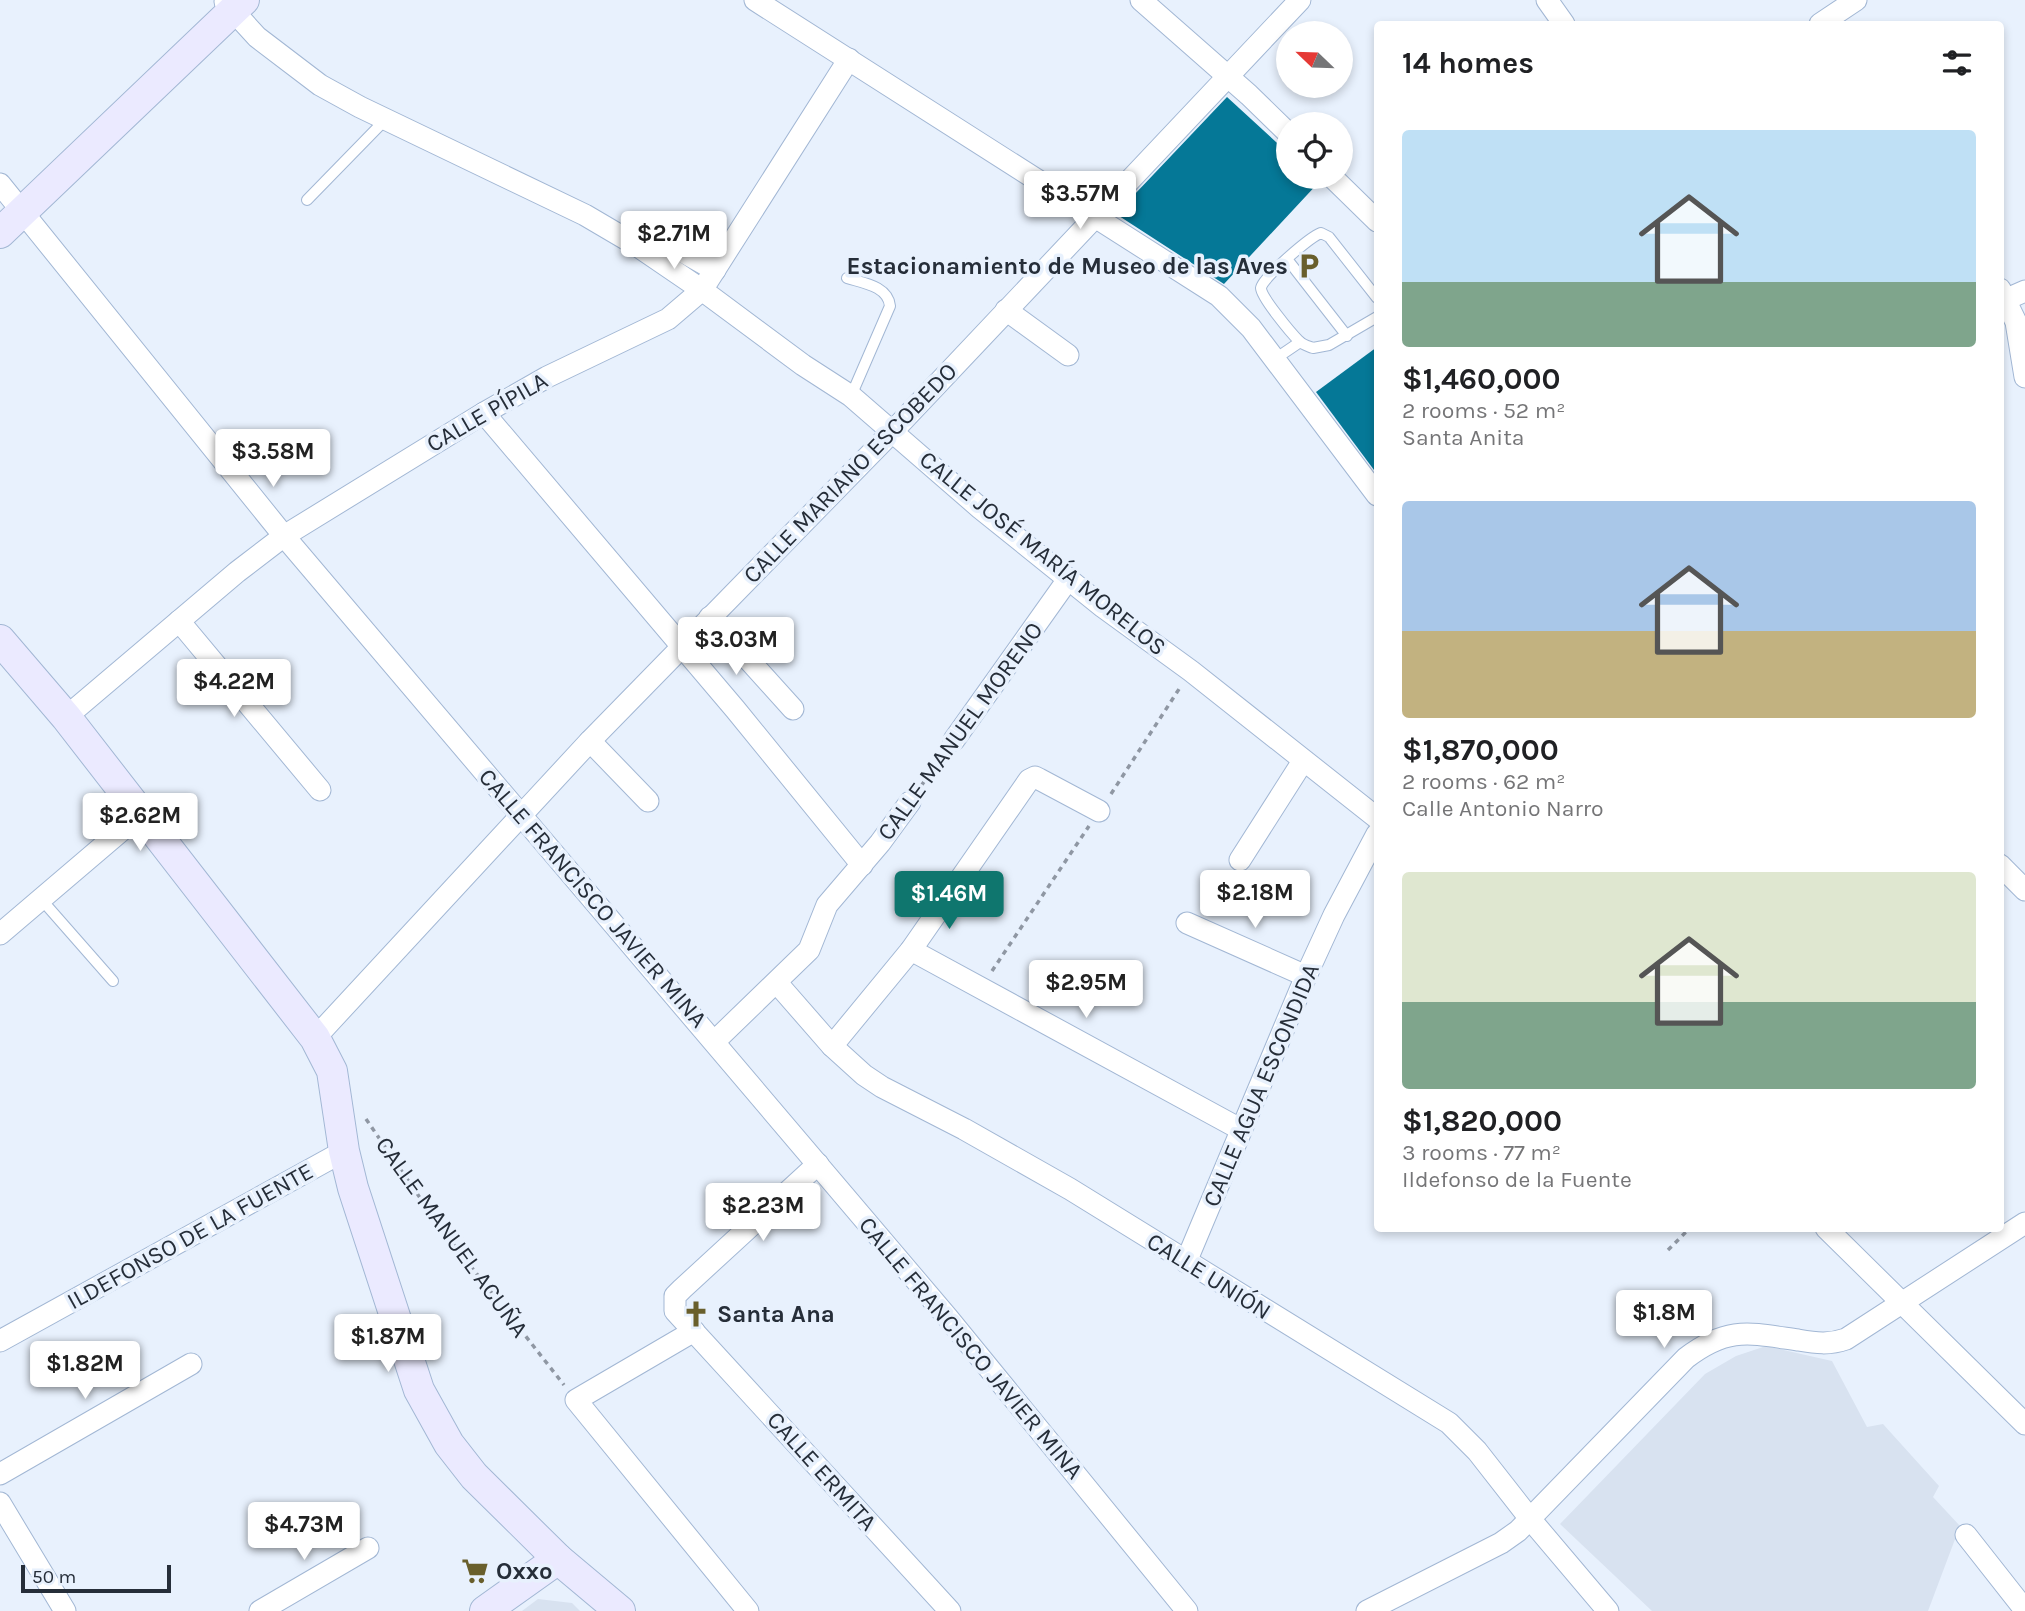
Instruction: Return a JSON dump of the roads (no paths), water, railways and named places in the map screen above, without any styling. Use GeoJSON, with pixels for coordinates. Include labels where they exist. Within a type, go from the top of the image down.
{"type":"FeatureCollection","features":[{"type":"Feature","properties":{"kind":"main road"},"geometry":{"type":"LineString","coordinates":[[0,233],[233,4]]}},
{"type":"Feature","properties":{"kind":"main road"},"geometry":{"type":"LineString","coordinates":[[0,640],[142,813],[315,1038],[332,1071],[344,1151],[353,1188],[419,1390],[449,1444],[474,1476],[558,1559],[620,1611]]}},
{"type":"Feature","properties":{"kind":"main road"},"geometry":{"type":"LineString","coordinates":[[485,1611],[558,1559]]}},
{"type":"Feature","properties":{"kind":"street"},"geometry":{"type":"LineString","coordinates":[[755,0],[1219,296],[1251,328],[1374,491]]}},
{"type":"Feature","properties":{"kind":"street"},"geometry":{"type":"LineString","coordinates":[[1141,0],[1276,122]]}},
{"type":"Feature","properties":{"kind":"street","name":"CALLE MARIANO ESCOBEDO"},"geometry":{"type":"LineString","coordinates":[[315,1038],[590,741],[893,431],[1300,0]]}},
{"type":"Feature","properties":{"kind":"street"},"geometry":{"type":"LineString","coordinates":[[1547,0],[1562,21]]}},
{"type":"Feature","properties":{"kind":"street"},"geometry":{"type":"LineString","coordinates":[[1831,16],[1856,0]]}},
{"type":"Feature","properties":{"kind":"street","name":"CALLE JOSÉ MARÍA MORELOS"},"geometry":{"type":"LineString","coordinates":[[233,4],[257,37],[320,85],[585,215],[636,245],[702,290],[803,365],[851,396],[980,508],[1103,607],[1211,686],[1374,816]]}},
{"type":"Feature","properties":{"kind":"street","name":"CALLE PÍPILA"},"geometry":{"type":"LineString","coordinates":[[65,717],[237,572],[284,536],[484,413],[557,372],[668,320],[702,290],[849,59]]}},
{"type":"Feature","properties":{"kind":"street","name":"CALLE FRANCISCO JAVIER MINA"},"geometry":{"type":"LineString","coordinates":[[0,184],[284,536],[948,1318],[1187,1611]]}},
{"type":"Feature","properties":{"kind":"street"},"geometry":{"type":"LineString","coordinates":[[1345,189],[1374,217]]}},
{"type":"Feature","properties":{"kind":"street","name":"CALLE JOSÉ MARÍA MORELOS"},"geometry":{"type":"LineString","coordinates":[[636,245],[652,241],[678,249],[715,270]]}},
{"type":"Feature","properties":{"kind":"street"},"geometry":{"type":"LineString","coordinates":[[2008,295],[2016,322],[2025,377]]}},
{"type":"Feature","properties":{"kind":"street"},"geometry":{"type":"LineString","coordinates":[[1006,310],[1068,355]]}},
{"type":"Feature","properties":{"kind":"street"},"geometry":{"type":"LineString","coordinates":[[484,413],[760,738],[862,865]]}},
{"type":"Feature","properties":{"kind":"street","name":"CALLE MANUEL MORENO"},"geometry":{"type":"LineString","coordinates":[[954,740],[1069,578]]}},
{"type":"Feature","properties":{"kind":"street"},"geometry":{"type":"LineString","coordinates":[[710,617],[793,709]]}},
{"type":"Feature","properties":{"kind":"street"},"geometry":{"type":"LineString","coordinates":[[179,621],[320,790]]}},
{"type":"Feature","properties":{"kind":"street"},"geometry":{"type":"LineString","coordinates":[[590,741],[648,801]]}},
{"type":"Feature","properties":{"kind":"street"},"geometry":{"type":"LineString","coordinates":[[1240,860],[1303,761]]}},
{"type":"Feature","properties":{"kind":"street"},"geometry":{"type":"LineString","coordinates":[[832,1046],[911,950],[1029,780],[1035,777],[1099,811]]}},
{"type":"Feature","properties":{"kind":"street","name":"CALLE MANUEL MORENO"},"geometry":{"type":"LineString","coordinates":[[715,1041],[810,950],[827,905],[862,865],[910,802]]}},
{"type":"Feature","properties":{"kind":"street"},"geometry":{"type":"LineString","coordinates":[[0,934],[142,813]]}},
{"type":"Feature","properties":{"kind":"street","name":"CALLE AGUA ESCONDIDA"},"geometry":{"type":"LineString","coordinates":[[1186,1262],[1306,976],[1334,915],[1374,840]]}},
{"type":"Feature","properties":{"kind":"street"},"geometry":{"type":"LineString","coordinates":[[2004,869],[2025,890]]}},
{"type":"Feature","properties":{"kind":"street"},"geometry":{"type":"LineString","coordinates":[[1187,923],[1306,976]]}},
{"type":"Feature","properties":{"kind":"street"},"geometry":{"type":"LineString","coordinates":[[911,950],[1240,1129]]}},
{"type":"Feature","properties":{"kind":"street","name":"CALLE UNIÓN"},"geometry":{"type":"LineString","coordinates":[[777,982],[832,1046],[864,1075],[882,1087],[1034,1168],[1449,1423],[1477,1451],[1608,1611]]}},
{"type":"Feature","properties":{"kind":"street","name":"ILDEFONSO DE LA FUENTE"},"geometry":{"type":"LineString","coordinates":[[0,1341],[344,1151]]}},
{"type":"Feature","properties":{"kind":"street","name":"CALLE ERMITA"},"geometry":{"type":"LineString","coordinates":[[818,1164],[675,1296],[675,1311],[950,1611]]}},
{"type":"Feature","properties":{"kind":"street"},"geometry":{"type":"LineString","coordinates":[[1367,1611],[1502,1543],[1531,1520],[1686,1358],[1703,1345],[1733,1334],[1833,1344],[1846,1339],[2025,1223]]}},
{"type":"Feature","properties":{"kind":"street"},"geometry":{"type":"LineString","coordinates":[[1830,1232],[2025,1424]]}},
{"type":"Feature","properties":{"kind":"street"},"geometry":{"type":"LineString","coordinates":[[694,1331],[576,1400],[748,1611]]}},
{"type":"Feature","properties":{"kind":"street"},"geometry":{"type":"LineString","coordinates":[[0,1474],[191,1364]]}},
{"type":"Feature","properties":{"kind":"street"},"geometry":{"type":"LineString","coordinates":[[0,1503],[65,1611]]}},
{"type":"Feature","properties":{"kind":"street"},"geometry":{"type":"LineString","coordinates":[[1966,1535],[2025,1610]]}},
{"type":"Feature","properties":{"kind":"street"},"geometry":{"type":"LineString","coordinates":[[260,1611],[368,1548]]}},
{"type":"Feature","properties":{"kind":"lane"},"geometry":{"type":"LineString","coordinates":[[307,200],[386,119]]}},
{"type":"Feature","properties":{"kind":"lane"},"geometry":{"type":"LineString","coordinates":[[1374,294],[1325,234],[1316,235],[1287,259],[1263,282],[1262,292],[1300,342],[1313,348],[1322,348],[1374,319]]}},
{"type":"Feature","properties":{"kind":"lane"},"geometry":{"type":"LineString","coordinates":[[1287,259],[1347,336]]}},
{"type":"Feature","properties":{"kind":"lane"},"geometry":{"type":"LineString","coordinates":[[847,278],[879,289],[889,299],[890,306],[851,396]]}},
{"type":"Feature","properties":{"kind":"lane"},"geometry":{"type":"LineString","coordinates":[[1275,359],[1300,342]]}},
{"type":"Feature","properties":{"kind":"lane"},"geometry":{"type":"LineString","coordinates":[[41,899],[113,981]]}},
{"type":"Feature","properties":{"kind":"place","name":"Estacionamiento de Museo de las Aves"},"geometry":{"type":"Point","coordinates":[1309,266]}},
{"type":"Feature","properties":{"kind":"place","name":"Santa Ana"},"geometry":{"type":"Point","coordinates":[696,1314]}},
{"type":"Feature","properties":{"kind":"place","name":"Oxxo"},"geometry":{"type":"Point","coordinates":[475,1571]}}]}
